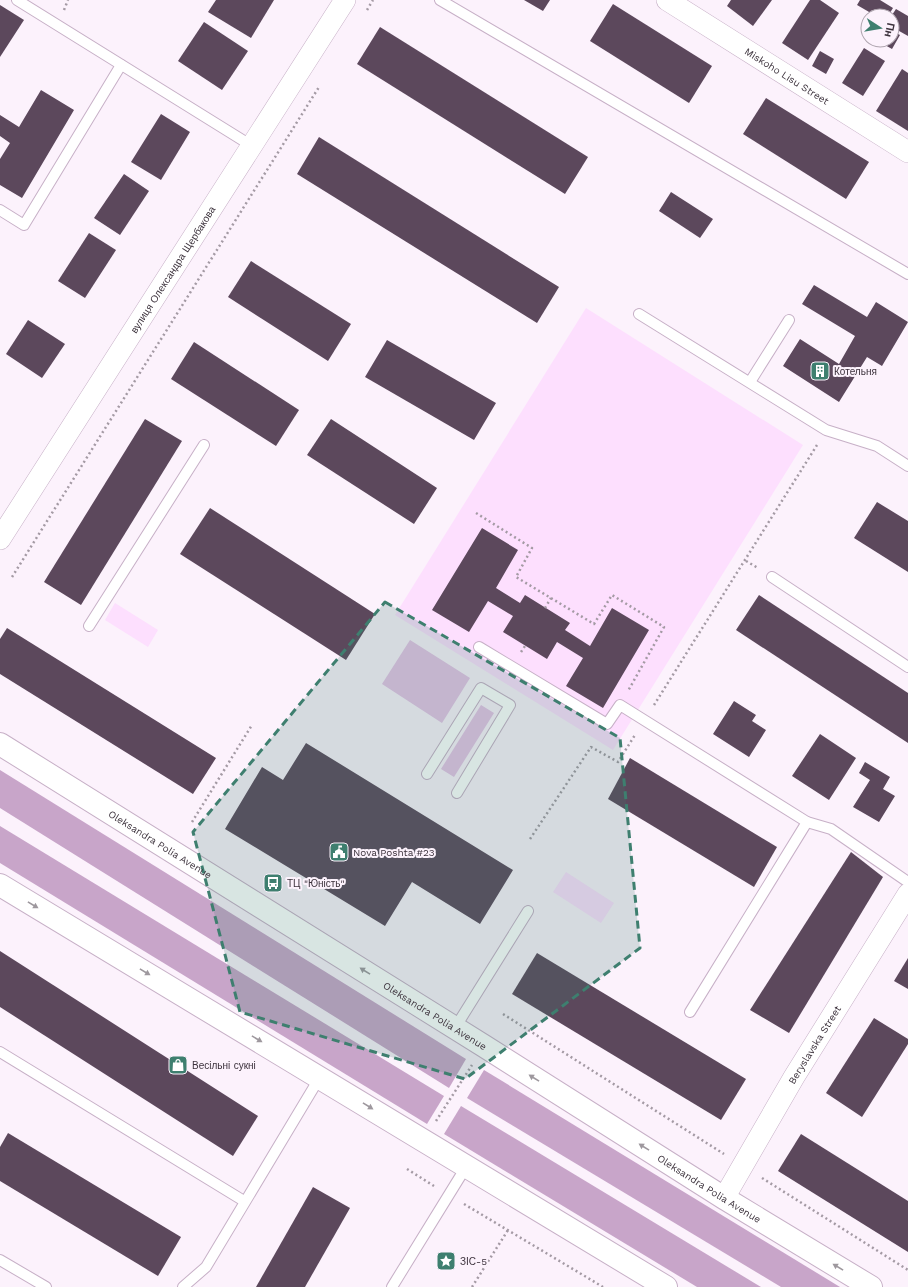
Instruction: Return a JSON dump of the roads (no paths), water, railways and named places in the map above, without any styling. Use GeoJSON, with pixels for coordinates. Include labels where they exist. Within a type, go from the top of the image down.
{"type":"FeatureCollection","features":[{"type":"Feature","properties":{"kind":"main road","name":"Oleksandra Polia Avenue"},"geometry":{"type":"LineString","coordinates":[[0,744],[724,1198],[871,1287]]}},
{"type":"Feature","properties":{"kind":"main road"},"geometry":{"type":"LineString","coordinates":[[0,885],[666,1287]]}},
{"type":"Feature","properties":{"kind":"street","name":"вулиця Олександра Щербакова"},"geometry":{"type":"LineString","coordinates":[[0,539],[345,0]]}},
{"type":"Feature","properties":{"kind":"street","name":"Miskoho Lisu Street"},"geometry":{"type":"LineString","coordinates":[[667,0],[908,152]]}},
{"type":"Feature","properties":{"kind":"street","name":"Beryslavska Street"},"geometry":{"type":"LineString","coordinates":[[724,1198],[794,1077],[908,894]]}},
{"type":"Feature","properties":{"kind":"lane"},"geometry":{"type":"LineString","coordinates":[[17,0],[252,146]]}},
{"type":"Feature","properties":{"kind":"lane"},"geometry":{"type":"LineString","coordinates":[[440,0],[908,274]]}},
{"type":"Feature","properties":{"kind":"lane"},"geometry":{"type":"LineString","coordinates":[[0,210],[24,225],[122,65]]}},
{"type":"Feature","properties":{"kind":"lane"},"geometry":{"type":"LineString","coordinates":[[639,314],[826,430],[877,446],[908,466]]}},
{"type":"Feature","properties":{"kind":"lane"},"geometry":{"type":"LineString","coordinates":[[750,382],[789,320]]}},
{"type":"Feature","properties":{"kind":"lane"},"geometry":{"type":"LineString","coordinates":[[89,626],[204,445]]}},
{"type":"Feature","properties":{"kind":"lane"},"geometry":{"type":"LineString","coordinates":[[772,577],[908,667]]}},
{"type":"Feature","properties":{"kind":"lane"},"geometry":{"type":"LineString","coordinates":[[479,647],[607,724],[620,705],[807,822],[832,828],[908,882]]}},
{"type":"Feature","properties":{"kind":"lane"},"geometry":{"type":"LineString","coordinates":[[427,774],[481,688],[510,705],[457,793]]}},
{"type":"Feature","properties":{"kind":"lane"},"geometry":{"type":"LineString","coordinates":[[690,1012],[807,822]]}},
{"type":"Feature","properties":{"kind":"lane"},"geometry":{"type":"LineString","coordinates":[[455,1028],[528,911]]}},
{"type":"Feature","properties":{"kind":"lane"},"geometry":{"type":"LineString","coordinates":[[0,1052],[244,1201]]}},
{"type":"Feature","properties":{"kind":"lane"},"geometry":{"type":"LineString","coordinates":[[184,1287],[206,1267],[244,1201],[320,1077]]}},
{"type":"Feature","properties":{"kind":"lane"},"geometry":{"type":"LineString","coordinates":[[392,1287],[466,1167]]}},
{"type":"Feature","properties":{"kind":"lane"},"geometry":{"type":"LineString","coordinates":[[0,1260],[46,1287]]}},
{"type":"Feature","properties":{"kind":"place","name":"Котельня"},"geometry":{"type":"Point","coordinates":[820,371]}},
{"type":"Feature","properties":{"kind":"place","name":"Nova Poshta #23"},"geometry":{"type":"Point","coordinates":[339,852]}},
{"type":"Feature","properties":{"kind":"place","name":"ТЦ \"Юність\""},"geometry":{"type":"Point","coordinates":[273,883]}},
{"type":"Feature","properties":{"kind":"place","name":"Весільні сукні"},"geometry":{"type":"Point","coordinates":[178,1065]}},
{"type":"Feature","properties":{"kind":"place","name":"ЗІС-5"},"geometry":{"type":"Point","coordinates":[446,1261]}}]}
